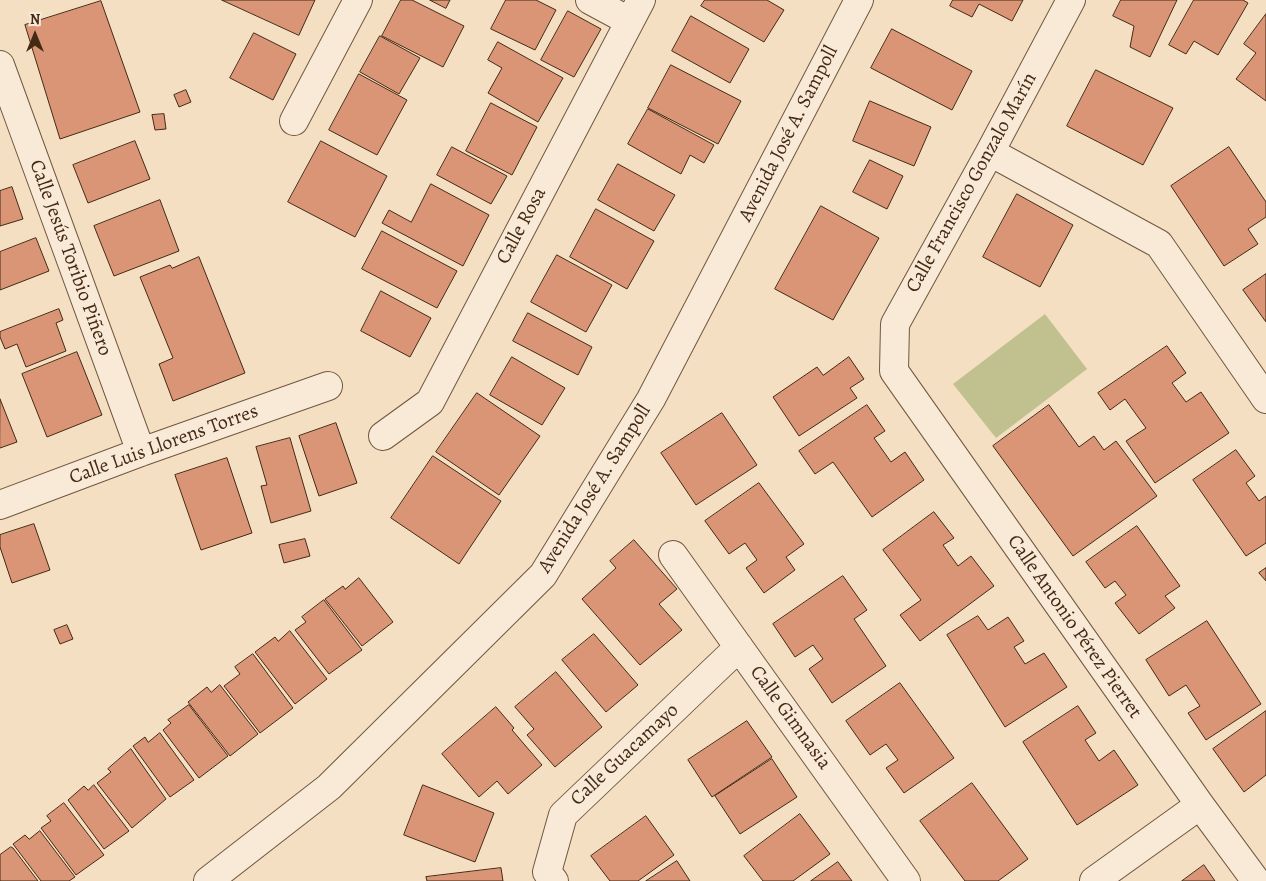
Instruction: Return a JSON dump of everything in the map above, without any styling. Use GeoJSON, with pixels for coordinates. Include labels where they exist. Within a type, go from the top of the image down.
{"type":"FeatureCollection","features":[{"type":"Feature","properties":{"kind":"street"},"geometry":{"type":"LineString","coordinates":[[294,121],[358,0]]}},
{"type":"Feature","properties":{"kind":"street"},"geometry":{"type":"LineString","coordinates":[[590,0],[635,11]]}},
{"type":"Feature","properties":{"kind":"street","name":"Avenida José A. Sampoll"},"geometry":{"type":"LineString","coordinates":[[208,881],[329,787],[543,575],[651,399],[859,0]]}},
{"type":"Feature","properties":{"kind":"street","name":"Calle Francisco Gonzalo Marín"},"geometry":{"type":"LineString","coordinates":[[894,371],[894,324],[1072,0]]}},
{"type":"Feature","properties":{"kind":"street","name":"Calle Rosa"},"geometry":{"type":"LineString","coordinates":[[384,436],[430,402],[635,11]]}},
{"type":"Feature","properties":{"kind":"street","name":"Calle Jesús Toribio Piñero"},"geometry":{"type":"LineString","coordinates":[[0,65],[141,452]]}},
{"type":"Feature","properties":{"kind":"street"},"geometry":{"type":"LineString","coordinates":[[990,152],[1159,244],[1266,399]]}},
{"type":"Feature","properties":{"kind":"street","name":"Calle Antonio Pérez Pierret"},"geometry":{"type":"LineString","coordinates":[[894,371],[1200,805],[1256,881]]}},
{"type":"Feature","properties":{"kind":"street","name":"Calle Luis Llorens Torres"},"geometry":{"type":"LineString","coordinates":[[0,505],[141,452],[328,386]]}},
{"type":"Feature","properties":{"kind":"street","name":"Calle Gimnasia"},"geometry":{"type":"LineString","coordinates":[[673,555],[906,881]]}},
{"type":"Feature","properties":{"kind":"street","name":"Calle Guacamayo"},"geometry":{"type":"LineString","coordinates":[[554,881],[547,872],[563,815],[739,647]]}},
{"type":"Feature","properties":{"kind":"street"},"geometry":{"type":"LineString","coordinates":[[1094,881],[1200,805]]}},
{"type":"Feature","properties":{"kind":"shaded area"},"geometry":{"type":"Polygon","coordinates":[[[1045,314],[1087,369],[996,438],[953,384],[1045,314]]]}},
{"type":"Feature","properties":{"kind":"building"},"geometry":{"type":"Polygon","coordinates":[[[222,0],[315,0],[299,35],[222,0]]]}},
{"type":"Feature","properties":{"kind":"building"},"geometry":{"type":"Polygon","coordinates":[[[401,0],[412,0],[464,26],[443,67],[382,36],[401,0]]]}},
{"type":"Feature","properties":{"kind":"building"},"geometry":{"type":"Polygon","coordinates":[[[430,0],[450,0],[446,8],[430,0]]]}},
{"type":"Feature","properties":{"kind":"building"},"geometry":{"type":"Polygon","coordinates":[[[506,0],[536,0],[556,10],[535,50],[491,29],[506,0]]]}},
{"type":"Feature","properties":{"kind":"building"},"geometry":{"type":"Polygon","coordinates":[[[705,0],[767,0],[784,10],[764,42],[701,6],[705,0]]]}},
{"type":"Feature","properties":{"kind":"building"},"geometry":{"type":"Polygon","coordinates":[[[953,0],[1023,0],[1012,21],[979,4],[972,17],[950,6],[953,0]]]}},
{"type":"Feature","properties":{"kind":"building"},"geometry":{"type":"Polygon","coordinates":[[[1121,0],[1177,0],[1150,57],[1130,47],[1134,26],[1113,16],[1121,0]]]}},
{"type":"Feature","properties":{"kind":"building"},"geometry":{"type":"Polygon","coordinates":[[[1194,0],[1243,0],[1248,3],[1218,55],[1194,41],[1186,54],[1169,45],[1194,0]]]}},
{"type":"Feature","properties":{"kind":"building"},"geometry":{"type":"Polygon","coordinates":[[[101,1],[140,112],[60,139],[25,25],[101,1]]]}},
{"type":"Feature","properties":{"kind":"building"},"geometry":{"type":"Polygon","coordinates":[[[568,11],[601,29],[574,77],[541,60],[568,11]]]}},
{"type":"Feature","properties":{"kind":"building"},"geometry":{"type":"Polygon","coordinates":[[[1266,14],[1266,101],[1236,79],[1256,53],[1244,44],[1266,14]]]}},
{"type":"Feature","properties":{"kind":"building"},"geometry":{"type":"Polygon","coordinates":[[[691,16],[749,49],[730,83],[672,51],[691,16]]]}},
{"type":"Feature","properties":{"kind":"building"},"geometry":{"type":"Polygon","coordinates":[[[892,29],[972,71],[952,110],[871,68],[892,29]]]}},
{"type":"Feature","properties":{"kind":"building"},"geometry":{"type":"Polygon","coordinates":[[[254,33],[296,54],[273,100],[230,78],[254,33]]]}},
{"type":"Feature","properties":{"kind":"building"},"geometry":{"type":"Polygon","coordinates":[[[380,36],[420,58],[399,94],[360,72],[380,36]]]}},
{"type":"Feature","properties":{"kind":"building"},"geometry":{"type":"Polygon","coordinates":[[[498,42],[563,78],[538,122],[488,93],[502,68],[488,60],[498,42]]]}},
{"type":"Feature","properties":{"kind":"building"},"geometry":{"type":"Polygon","coordinates":[[[671,65],[741,101],[718,144],[648,108],[671,65]]]}},
{"type":"Feature","properties":{"kind":"building"},"geometry":{"type":"Polygon","coordinates":[[[1096,70],[1173,108],[1143,165],[1067,126],[1096,70]]]}},
{"type":"Feature","properties":{"kind":"building"},"geometry":{"type":"Polygon","coordinates":[[[359,74],[407,100],[377,155],[329,130],[359,74]]]}},
{"type":"Feature","properties":{"kind":"building"},"geometry":{"type":"Polygon","coordinates":[[[186,90],[191,102],[179,107],[174,95],[186,90]]]}},
{"type":"Feature","properties":{"kind":"building"},"geometry":{"type":"Polygon","coordinates":[[[870,101],[931,127],[914,166],[853,141],[870,101]]]}},
{"type":"Feature","properties":{"kind":"building"},"geometry":{"type":"Polygon","coordinates":[[[491,103],[537,127],[512,175],[466,151],[491,103]]]}},
{"type":"Feature","properties":{"kind":"building"},"geometry":{"type":"Polygon","coordinates":[[[648,109],[714,145],[704,163],[690,155],[681,174],[628,144],[648,109]]]}},
{"type":"Feature","properties":{"kind":"building"},"geometry":{"type":"Polygon","coordinates":[[[164,114],[166,129],[155,130],[152,115],[164,114]]]}},
{"type":"Feature","properties":{"kind":"building"},"geometry":{"type":"Polygon","coordinates":[[[135,141],[150,179],[88,203],[73,165],[135,141]]]}},
{"type":"Feature","properties":{"kind":"building"},"geometry":{"type":"Polygon","coordinates":[[[321,141],[387,176],[355,237],[288,202],[321,141]]]}},
{"type":"Feature","properties":{"kind":"building"},"geometry":{"type":"Polygon","coordinates":[[[452,147],[507,176],[491,204],[437,175],[452,147]]]}},
{"type":"Feature","properties":{"kind":"building"},"geometry":{"type":"Polygon","coordinates":[[[1229,147],[1266,202],[1266,217],[1248,229],[1258,244],[1224,266],[1171,186],[1229,147]]]}},
{"type":"Feature","properties":{"kind":"building"},"geometry":{"type":"Polygon","coordinates":[[[870,160],[903,176],[887,209],[853,192],[870,160]]]}},
{"type":"Feature","properties":{"kind":"building"},"geometry":{"type":"Polygon","coordinates":[[[618,164],[675,195],[654,231],[598,200],[618,164]]]}},
{"type":"Feature","properties":{"kind":"building"},"geometry":{"type":"Polygon","coordinates":[[[431,184],[489,215],[463,266],[382,223],[389,210],[411,222],[431,184]]]}},
{"type":"Feature","properties":{"kind":"building"},"geometry":{"type":"Polygon","coordinates":[[[12,187],[23,219],[0,226],[0,191],[12,187]]]}},
{"type":"Feature","properties":{"kind":"building"},"geometry":{"type":"Polygon","coordinates":[[[1017,194],[1073,225],[1040,287],[983,257],[1017,194]]]}},
{"type":"Feature","properties":{"kind":"building"},"geometry":{"type":"Polygon","coordinates":[[[160,200],[179,251],[114,276],[94,226],[160,200]]]}},
{"type":"Feature","properties":{"kind":"building"},"geometry":{"type":"Polygon","coordinates":[[[821,206],[879,238],[833,320],[775,289],[821,206]]]}},
{"type":"Feature","properties":{"kind":"building"},"geometry":{"type":"Polygon","coordinates":[[[596,209],[654,241],[627,289],[570,257],[596,209]]]}},
{"type":"Feature","properties":{"kind":"building"},"geometry":{"type":"Polygon","coordinates":[[[382,231],[457,271],[437,308],[362,269],[382,231]]]}},
{"type":"Feature","properties":{"kind":"building"},"geometry":{"type":"Polygon","coordinates":[[[36,238],[49,271],[0,290],[0,252],[36,238]]]}},
{"type":"Feature","properties":{"kind":"building"},"geometry":{"type":"Polygon","coordinates":[[[557,255],[612,285],[586,332],[531,302],[557,255]]]}},
{"type":"Feature","properties":{"kind":"building"},"geometry":{"type":"Polygon","coordinates":[[[199,257],[245,373],[173,401],[159,364],[173,358],[140,277],[170,265],[172,268],[199,257]]]}},
{"type":"Feature","properties":{"kind":"building"},"geometry":{"type":"Polygon","coordinates":[[[1266,274],[1266,322],[1243,290],[1266,274]]]}},
{"type":"Feature","properties":{"kind":"building"},"geometry":{"type":"Polygon","coordinates":[[[381,291],[431,318],[410,357],[361,331],[381,291]]]}},
{"type":"Feature","properties":{"kind":"building"},"geometry":{"type":"Polygon","coordinates":[[[59,309],[63,320],[56,323],[66,351],[26,367],[17,344],[5,349],[0,332],[59,309]]]}},
{"type":"Feature","properties":{"kind":"building"},"geometry":{"type":"Polygon","coordinates":[[[528,313],[592,347],[578,375],[513,341],[528,313]]]}},
{"type":"Feature","properties":{"kind":"building"},"geometry":{"type":"Polygon","coordinates":[[[1167,346],[1186,373],[1172,383],[1186,402],[1201,392],[1229,433],[1155,483],[1126,441],[1146,428],[1125,399],[1110,410],[1098,393],[1167,346]]]}},
{"type":"Feature","properties":{"kind":"building"},"geometry":{"type":"Polygon","coordinates":[[[77,352],[102,415],[47,437],[22,374],[77,352]]]}},
{"type":"Feature","properties":{"kind":"building"},"geometry":{"type":"Polygon","coordinates":[[[512,357],[565,388],[542,425],[490,395],[512,357]]]}},
{"type":"Feature","properties":{"kind":"building"},"geometry":{"type":"Polygon","coordinates":[[[849,357],[864,379],[850,388],[857,398],[799,436],[773,397],[817,367],[823,375],[849,357]]]}},
{"type":"Feature","properties":{"kind":"building"},"geometry":{"type":"Polygon","coordinates":[[[477,393],[540,436],[499,495],[436,452],[477,393]]]}},
{"type":"Feature","properties":{"kind":"building"},"geometry":{"type":"Polygon","coordinates":[[[0,399],[17,442],[0,448],[0,399]]]}},
{"type":"Feature","properties":{"kind":"building"},"geometry":{"type":"Polygon","coordinates":[[[867,405],[885,431],[874,438],[891,462],[905,452],[924,480],[872,517],[833,462],[815,474],[799,451],[867,405]]]}},
{"type":"Feature","properties":{"kind":"building"},"geometry":{"type":"Polygon","coordinates":[[[1049,405],[1079,447],[1094,436],[1104,450],[1116,441],[1157,496],[1073,556],[993,446],[1049,405]]]}},
{"type":"Feature","properties":{"kind":"building"},"geometry":{"type":"Polygon","coordinates":[[[722,413],[757,465],[696,505],[661,453],[722,413]]]}},
{"type":"Feature","properties":{"kind":"building"},"geometry":{"type":"Polygon","coordinates":[[[336,423],[357,483],[319,496],[299,436],[336,423]]]}},
{"type":"Feature","properties":{"kind":"building"},"geometry":{"type":"Polygon","coordinates":[[[290,438],[311,511],[271,523],[261,486],[267,485],[256,447],[290,438]]]}},
{"type":"Feature","properties":{"kind":"building"},"geometry":{"type":"Polygon","coordinates":[[[1236,450],[1255,476],[1246,483],[1259,501],[1266,496],[1266,543],[1246,556],[1193,480],[1236,450]]]}},
{"type":"Feature","properties":{"kind":"building"},"geometry":{"type":"Polygon","coordinates":[[[433,456],[501,501],[459,564],[391,518],[433,456]]]}},
{"type":"Feature","properties":{"kind":"building"},"geometry":{"type":"Polygon","coordinates":[[[227,458],[252,533],[201,550],[175,475],[227,458]]]}},
{"type":"Feature","properties":{"kind":"building"},"geometry":{"type":"Polygon","coordinates":[[[759,483],[804,544],[786,557],[795,570],[764,593],[746,568],[757,560],[745,543],[729,554],[705,521],[759,483]]]}},
{"type":"Feature","properties":{"kind":"building"},"geometry":{"type":"Polygon","coordinates":[[[934,512],[954,538],[943,545],[958,566],[971,556],[994,586],[920,641],[900,615],[921,600],[883,550],[934,512]]]}},
{"type":"Feature","properties":{"kind":"building"},"geometry":{"type":"Polygon","coordinates":[[[34,524],[50,570],[12,583],[0,547],[0,535],[34,524]]]}},
{"type":"Feature","properties":{"kind":"building"},"geometry":{"type":"Polygon","coordinates":[[[1137,526],[1180,586],[1165,596],[1175,608],[1139,634],[1115,603],[1126,595],[1115,581],[1105,588],[1086,562],[1137,526]]]}},
{"type":"Feature","properties":{"kind":"building"},"geometry":{"type":"Polygon","coordinates":[[[305,539],[310,556],[284,563],[279,545],[305,539]]]}},
{"type":"Feature","properties":{"kind":"building"},"geometry":{"type":"Polygon","coordinates":[[[634,540],[677,589],[659,604],[682,630],[640,665],[582,599],[616,568],[610,561],[634,540]]]}},
{"type":"Feature","properties":{"kind":"building"},"geometry":{"type":"Polygon","coordinates":[[[1266,568],[1266,581],[1259,573],[1266,568]]]}},
{"type":"Feature","properties":{"kind":"building"},"geometry":{"type":"Polygon","coordinates":[[[843,576],[867,610],[854,619],[886,666],[832,703],[809,669],[823,659],[813,645],[795,657],[773,624],[843,576]]]}},
{"type":"Feature","properties":{"kind":"building"},"geometry":{"type":"Polygon","coordinates":[[[359,578],[393,622],[362,646],[325,599],[343,586],[345,589],[359,578]]]}},
{"type":"Feature","properties":{"kind":"building"},"geometry":{"type":"Polygon","coordinates":[[[324,600],[362,650],[329,674],[295,630],[306,622],[302,617],[324,600]]]}},
{"type":"Feature","properties":{"kind":"building"},"geometry":{"type":"Polygon","coordinates":[[[978,616],[988,630],[1008,617],[1024,641],[1014,647],[1025,664],[1044,653],[1067,687],[1005,727],[947,635],[978,616]]]}},
{"type":"Feature","properties":{"kind":"building"},"geometry":{"type":"Polygon","coordinates":[[[1207,621],[1261,704],[1206,740],[1188,713],[1200,706],[1186,685],[1169,696],[1146,660],[1207,621]]]}},
{"type":"Feature","properties":{"kind":"building"},"geometry":{"type":"Polygon","coordinates":[[[67,625],[73,639],[60,644],[54,630],[67,625]]]}},
{"type":"Feature","properties":{"kind":"building"},"geometry":{"type":"Polygon","coordinates":[[[290,631],[327,679],[295,704],[255,652],[275,637],[278,641],[290,631]]]}},
{"type":"Feature","properties":{"kind":"building"},"geometry":{"type":"Polygon","coordinates":[[[594,634],[638,685],[606,712],[562,660],[594,634]]]}},
{"type":"Feature","properties":{"kind":"building"},"geometry":{"type":"Polygon","coordinates":[[[253,654],[293,708],[260,733],[224,686],[240,674],[235,667],[253,654]]]}},
{"type":"Feature","properties":{"kind":"building"},"geometry":{"type":"Polygon","coordinates":[[[556,672],[602,727],[555,767],[527,735],[534,729],[515,707],[556,672]]]}},
{"type":"Feature","properties":{"kind":"building"},"geometry":{"type":"Polygon","coordinates":[[[900,683],[954,758],[904,793],[886,768],[898,760],[886,744],[870,755],[846,721],[900,683]]]}},
{"type":"Feature","properties":{"kind":"building"},"geometry":{"type":"Polygon","coordinates":[[[220,685],[258,734],[230,756],[188,702],[207,687],[211,692],[220,685]]]}},
{"type":"Feature","properties":{"kind":"building"},"geometry":{"type":"Polygon","coordinates":[[[189,705],[228,756],[199,778],[163,730],[171,723],[168,720],[189,705]]]}},
{"type":"Feature","properties":{"kind":"building"},"geometry":{"type":"Polygon","coordinates":[[[1078,706],[1096,733],[1085,740],[1099,761],[1114,750],[1138,785],[1077,825],[1023,742],[1078,706]]]}},
{"type":"Feature","properties":{"kind":"building"},"geometry":{"type":"Polygon","coordinates":[[[496,707],[514,728],[512,730],[542,765],[508,794],[497,781],[479,797],[442,754],[496,707]]]}},
{"type":"Feature","properties":{"kind":"building"},"geometry":{"type":"Polygon","coordinates":[[[1266,711],[1266,775],[1244,792],[1213,749],[1266,711]]]}},
{"type":"Feature","properties":{"kind":"building"},"geometry":{"type":"Polygon","coordinates":[[[747,721],[772,757],[712,797],[688,760],[747,721]]]}},
{"type":"Feature","properties":{"kind":"building"},"geometry":{"type":"Polygon","coordinates":[[[160,733],[194,780],[170,797],[133,746],[145,737],[148,742],[160,733]]]}},
{"type":"Feature","properties":{"kind":"building"},"geometry":{"type":"Polygon","coordinates":[[[131,749],[166,799],[132,828],[97,783],[111,772],[108,769],[131,749]]]}},
{"type":"Feature","properties":{"kind":"building"},"geometry":{"type":"Polygon","coordinates":[[[772,759],[797,797],[740,834],[715,796],[772,759]]]}},
{"type":"Feature","properties":{"kind":"building"},"geometry":{"type":"Polygon","coordinates":[[[972,783],[1028,859],[998,881],[965,881],[920,821],[972,783]]]}},
{"type":"Feature","properties":{"kind":"building"},"geometry":{"type":"Polygon","coordinates":[[[94,785],[129,831],[104,849],[68,800],[84,786],[88,790],[94,785]]]}},
{"type":"Feature","properties":{"kind":"building"},"geometry":{"type":"Polygon","coordinates":[[[423,785],[494,813],[475,862],[404,835],[423,785]]]}},
{"type":"Feature","properties":{"kind":"building"},"geometry":{"type":"Polygon","coordinates":[[[64,803],[104,855],[76,875],[41,828],[51,821],[47,816],[64,803]]]}},
{"type":"Feature","properties":{"kind":"building"},"geometry":{"type":"Polygon","coordinates":[[[800,814],[830,854],[793,881],[763,881],[744,856],[800,814]]]}},
{"type":"Feature","properties":{"kind":"building"},"geometry":{"type":"Polygon","coordinates":[[[646,816],[674,855],[638,881],[610,881],[591,856],[646,816]]]}},
{"type":"Feature","properties":{"kind":"building"},"geometry":{"type":"Polygon","coordinates":[[[40,831],[75,877],[69,881],[41,881],[13,844],[25,835],[29,839],[40,831]]]}},
{"type":"Feature","properties":{"kind":"building"},"geometry":{"type":"Polygon","coordinates":[[[11,847],[38,881],[0,881],[0,855],[11,847]]]}},
{"type":"Feature","properties":{"kind":"building"},"geometry":{"type":"Polygon","coordinates":[[[677,861],[690,881],[646,881],[677,861]]]}},
{"type":"Feature","properties":{"kind":"building"},"geometry":{"type":"Polygon","coordinates":[[[838,862],[852,881],[811,881],[838,862]]]}},
{"type":"Feature","properties":{"kind":"building"},"geometry":{"type":"Polygon","coordinates":[[[1204,865],[1215,881],[1182,881],[1204,865]]]}},
{"type":"Feature","properties":{"kind":"building"},"geometry":{"type":"Polygon","coordinates":[[[501,868],[503,881],[427,881],[426,877],[501,868]]]}}]}
